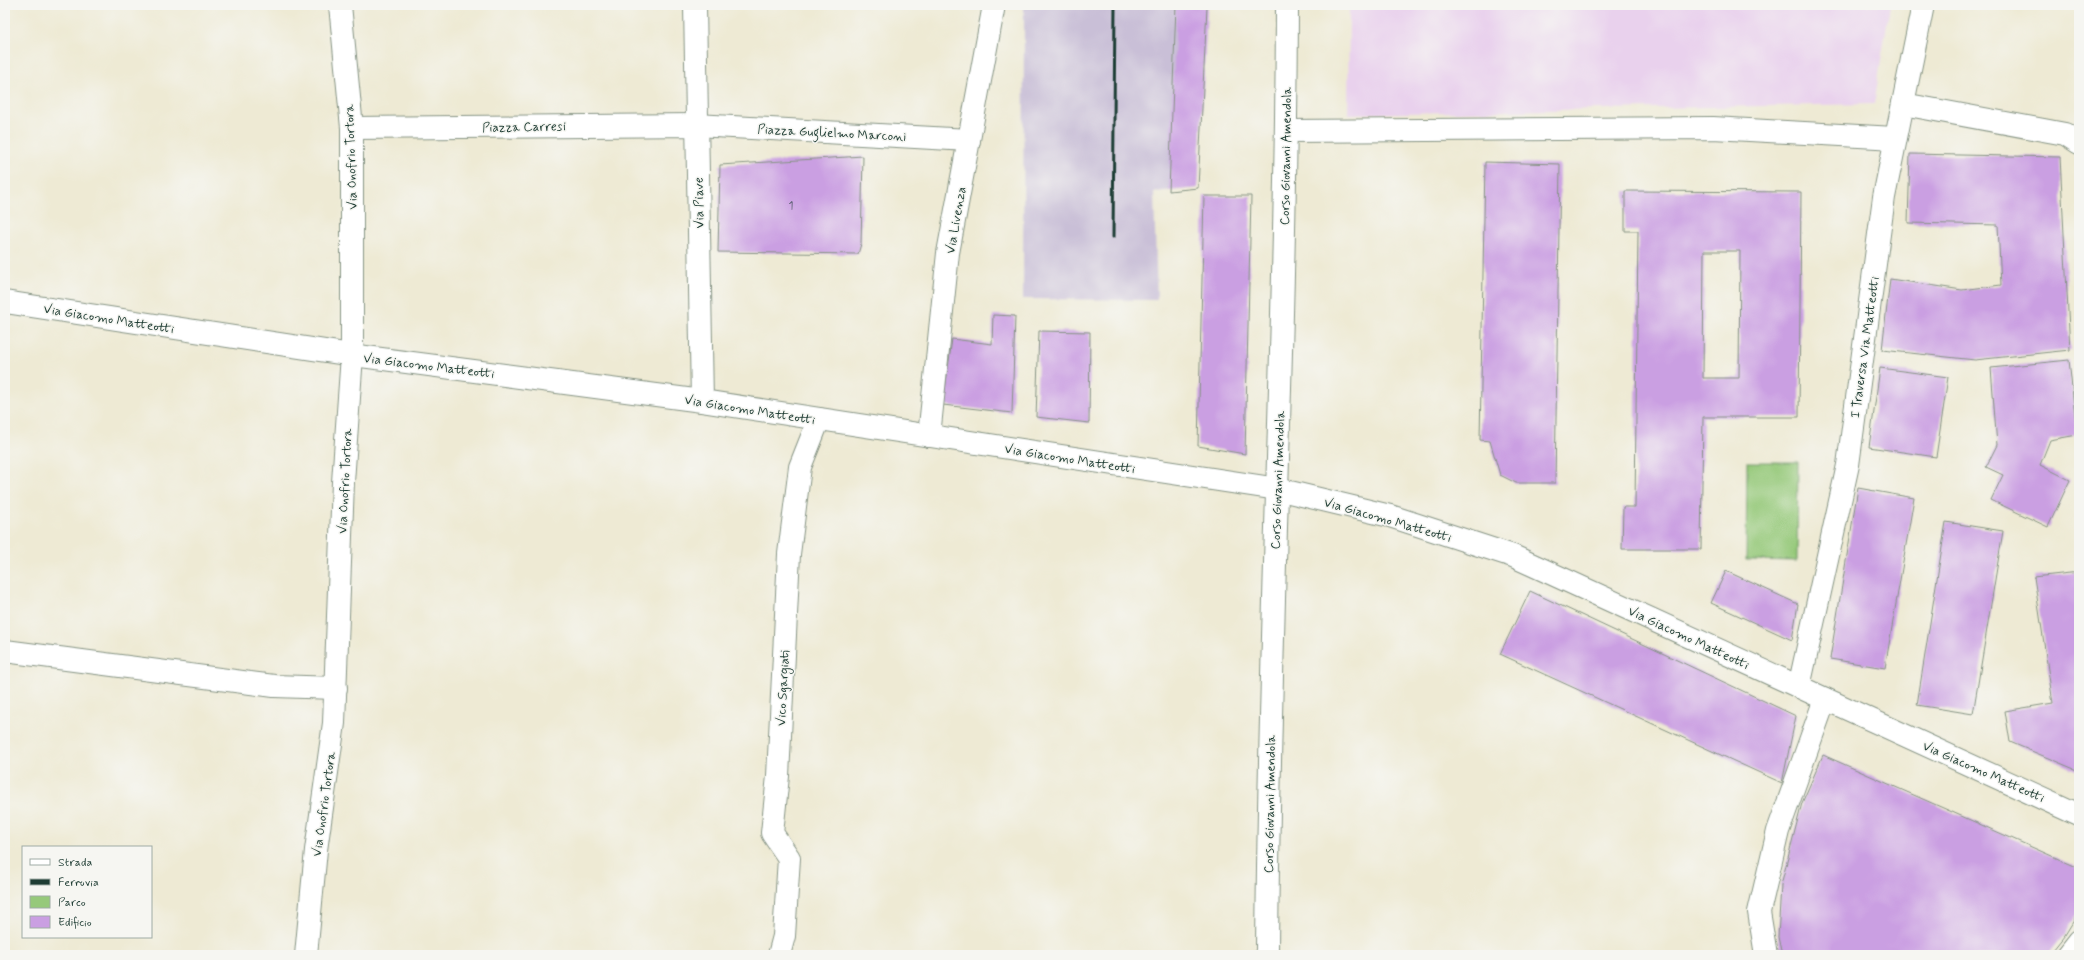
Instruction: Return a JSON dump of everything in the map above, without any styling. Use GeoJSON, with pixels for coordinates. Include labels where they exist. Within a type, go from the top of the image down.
{"type":"FeatureCollection","features":[{"type":"Feature","properties":{"kind":"street","name":"Via Onofrio Tortora"},"geometry":{"type":"LineString","coordinates":[[306,955],[316,850],[334,723],[343,482],[352,355],[352,128],[340,5]]}},
{"type":"Feature","properties":{"kind":"street","name":"Via Piave"},"geometry":{"type":"LineString","coordinates":[[695,5],[702,401]]}},
{"type":"Feature","properties":{"kind":"street","name":"Via Livenza"},"geometry":{"type":"LineString","coordinates":[[929,436],[948,254],[994,5]]}},
{"type":"Feature","properties":{"kind":"street","name":"Corso Giovanni Amendola"},"geometry":{"type":"LineString","coordinates":[[1267,955],[1268,810],[1286,131],[1287,5]]}},
{"type":"Feature","properties":{"kind":"street","name":"I Traversa Via Matteotti"},"geometry":{"type":"LineString","coordinates":[[1799,687],[1848,465],[1884,197],[1923,5]]}},
{"type":"Feature","properties":{"kind":"street"},"geometry":{"type":"LineString","coordinates":[[1903,104],[2065,134],[2079,143]]}},
{"type":"Feature","properties":{"kind":"street","name":"Piazza Carresi"},"geometry":{"type":"LineString","coordinates":[[352,128],[696,124]]}},
{"type":"Feature","properties":{"kind":"street","name":"Piazza Guglielmo Marconi"},"geometry":{"type":"LineString","coordinates":[[696,124],[969,140]]}},
{"type":"Feature","properties":{"kind":"street"},"geometry":{"type":"LineString","coordinates":[[1286,131],[1712,128],[1895,138]]}},
{"type":"Feature","properties":{"kind":"street","name":"Via Giacomo Matteotti"},"geometry":{"type":"LineString","coordinates":[[5,302],[352,355],[702,401],[1277,489],[1390,516],[1512,556],[2079,815]]}},
{"type":"Feature","properties":{"kind":"street","name":"Vico Sgargiati"},"geometry":{"type":"LineString","coordinates":[[779,955],[784,936],[789,858],[772,833],[778,776],[789,554],[800,467],[819,420]]}},
{"type":"Feature","properties":{"kind":"street"},"geometry":{"type":"LineString","coordinates":[[5,651],[274,686],[336,688]]}},
{"type":"Feature","properties":{"kind":"street"},"geometry":{"type":"LineString","coordinates":[[1766,955],[1759,912],[1778,831],[1825,699]]}},
{"type":"Feature","properties":{"kind":"street"},"geometry":{"type":"LineString","coordinates":[[2068,955],[2079,941]]}},
{"type":"Feature","properties":{"kind":"shaded area"},"geometry":{"type":"Polygon","coordinates":[[[1024,5],[1176,5],[1207,7],[1198,188],[1154,192],[1157,300],[1023,299],[1024,5]]]}},
{"type":"Feature","properties":{"kind":"shaded area"},"geometry":{"type":"Polygon","coordinates":[[[1349,5],[1890,5],[1874,104],[1348,114],[1349,5]]]}},
{"type":"Feature","properties":{"kind":"green space"},"geometry":{"type":"Polygon","coordinates":[[[1747,462],[1798,462],[1797,561],[1746,560],[1747,462]]]}},
{"type":"Feature","properties":{"kind":"building"},"geometry":{"type":"Polygon","coordinates":[[[1176,5],[1207,7],[1198,188],[1169,191],[1176,5]]]}},
{"type":"Feature","properties":{"kind":"building"},"geometry":{"type":"Polygon","coordinates":[[[1910,154],[2060,157],[2070,350],[1975,360],[1882,350],[1890,279],[1962,290],[2001,285],[1998,225],[1908,223],[1910,154]]]}},
{"type":"Feature","properties":{"kind":"building"},"geometry":{"type":"Polygon","coordinates":[[[863,156],[861,244],[858,254],[718,252],[720,165],[863,156]]]}},
{"type":"Feature","properties":{"kind":"building"},"geometry":{"type":"Polygon","coordinates":[[[1485,162],[1560,164],[1555,483],[1516,483],[1500,475],[1490,441],[1480,440],[1485,162]]]}},
{"type":"Feature","properties":{"kind":"building"},"geometry":{"type":"Polygon","coordinates":[[[1625,191],[1801,192],[1799,417],[1703,417],[1701,549],[1622,549],[1623,507],[1635,507],[1638,231],[1625,231],[1625,191]],[[1704,251],[1703,378],[1739,378],[1740,251],[1704,251]]]}},
{"type":"Feature","properties":{"kind":"building"},"geometry":{"type":"Polygon","coordinates":[[[1204,196],[1251,196],[1245,454],[1198,446],[1204,196]]]}},
{"type":"Feature","properties":{"kind":"building"},"geometry":{"type":"Polygon","coordinates":[[[993,315],[1015,316],[1012,413],[943,405],[952,339],[992,344],[993,315]]]}},
{"type":"Feature","properties":{"kind":"building"},"geometry":{"type":"Polygon","coordinates":[[[1039,331],[1090,332],[1089,423],[1036,417],[1039,331]]]}},
{"type":"Feature","properties":{"kind":"building"},"geometry":{"type":"Polygon","coordinates":[[[2069,360],[2077,435],[2050,440],[2040,465],[2070,480],[2048,527],[1991,500],[2003,475],[1986,467],[1997,445],[1991,368],[2069,360]]]}},
{"type":"Feature","properties":{"kind":"building"},"geometry":{"type":"Polygon","coordinates":[[[1880,368],[1948,377],[1936,457],[1869,447],[1880,368]]]}},
{"type":"Feature","properties":{"kind":"building"},"geometry":{"type":"Polygon","coordinates":[[[1858,488],[1914,498],[1885,668],[1830,659],[1858,488]]]}},
{"type":"Feature","properties":{"kind":"building"},"geometry":{"type":"Polygon","coordinates":[[[1946,522],[2003,531],[1973,714],[1917,705],[1946,522]]]}},
{"type":"Feature","properties":{"kind":"building"},"geometry":{"type":"Polygon","coordinates":[[[1726,571],[1798,604],[1792,640],[1711,603],[1726,571]]]}},
{"type":"Feature","properties":{"kind":"building"},"geometry":{"type":"Polygon","coordinates":[[[2079,572],[2079,771],[2010,742],[2005,711],[2053,703],[2034,577],[2079,572]]]}},
{"type":"Feature","properties":{"kind":"building"},"geometry":{"type":"Polygon","coordinates":[[[1530,591],[1796,716],[1782,783],[1500,654],[1530,591]]]}},
{"type":"Feature","properties":{"kind":"building"},"geometry":{"type":"Polygon","coordinates":[[[1823,755],[2079,868],[2079,912],[2065,935],[2049,955],[1782,955],[1778,937],[1781,885],[1802,803],[1823,755]]]}},
{"type":"Feature","properties":{"kind":"railway"},"geometry":{"type":"LineString","coordinates":[[1113,237],[1115,5]]}}]}
